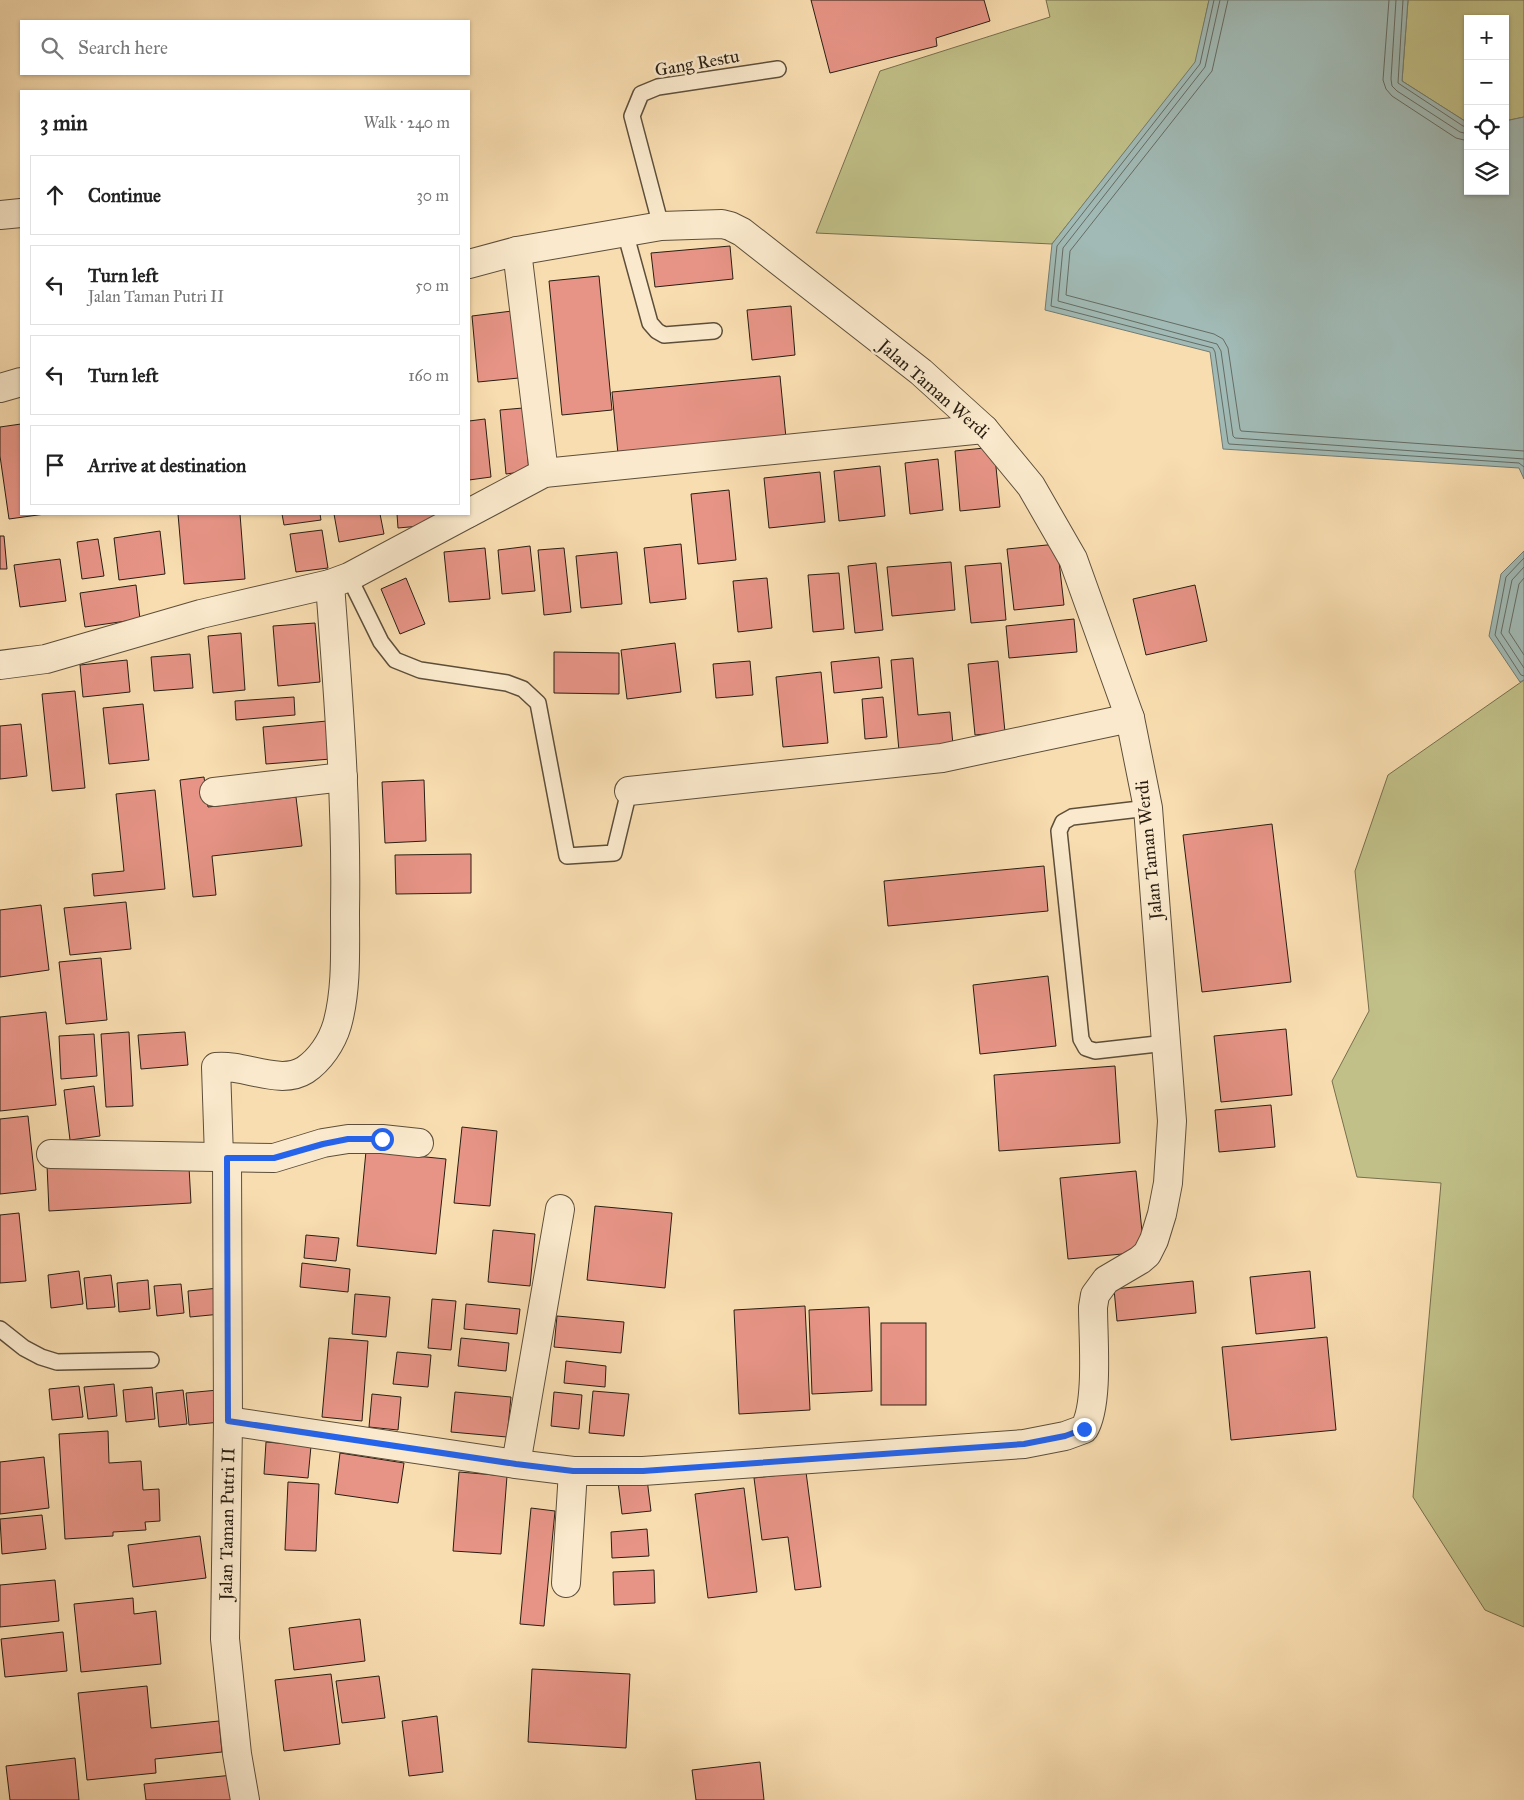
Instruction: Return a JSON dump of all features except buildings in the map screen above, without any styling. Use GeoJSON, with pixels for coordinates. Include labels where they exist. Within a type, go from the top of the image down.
{"type":"FeatureCollection","features":[{"type":"Feature","properties":{"kind":"street"},"geometry":{"type":"LineString","coordinates":[[0,215],[20,213]]}},
{"type":"Feature","properties":{"kind":"street","name":"Jalan Taman Werdi"},"geometry":{"type":"LineString","coordinates":[[470,264],[517,251],[662,226],[722,224],[742,232],[807,285],[921,372],[984,429],[1031,486],[1073,559],[1130,718],[1148,808],[1172,1120],[1168,1183],[1162,1214],[1154,1240],[1147,1254],[1106,1280],[1095,1295],[1092,1306],[1092,1395],[1090,1414],[1084,1429],[1065,1436],[1024,1444],[643,1471],[573,1471]]}},
{"type":"Feature","properties":{"kind":"street"},"geometry":{"type":"LineString","coordinates":[[517,251],[544,472]]}},
{"type":"Feature","properties":{"kind":"street"},"geometry":{"type":"LineString","coordinates":[[0,388],[20,382]]}},
{"type":"Feature","properties":{"kind":"street"},"geometry":{"type":"LineString","coordinates":[[470,512],[544,472],[984,429]]}},
{"type":"Feature","properties":{"kind":"street"},"geometry":{"type":"LineString","coordinates":[[0,665],[46,658],[201,614],[340,580],[464,515]]}},
{"type":"Feature","properties":{"kind":"street"},"geometry":{"type":"LineString","coordinates":[[214,792],[344,777],[340,580]]}},
{"type":"Feature","properties":{"kind":"street"},"geometry":{"type":"LineString","coordinates":[[629,791],[942,758],[1130,718]]}},
{"type":"Feature","properties":{"kind":"street","name":"Jalan Taman Putri II"},"geometry":{"type":"LineString","coordinates":[[245,1800],[237,1754],[225,1639],[228,1421],[223,1158],[216,1067],[237,1067],[269,1075],[299,1073],[325,1051],[337,1025],[344,974],[346,872],[344,777]]}},
{"type":"Feature","properties":{"kind":"street"},"geometry":{"type":"LineString","coordinates":[[51,1154],[274,1158],[348,1139],[382,1139],[418,1143]]}},
{"type":"Feature","properties":{"kind":"street"},"geometry":{"type":"LineString","coordinates":[[516,1464],[560,1209]]}},
{"type":"Feature","properties":{"kind":"street"},"geometry":{"type":"LineString","coordinates":[[228,1421],[573,1471],[566,1583]]}},
{"type":"Feature","properties":{"kind":"lane","name":"Gang Restu"},"geometry":{"type":"LineString","coordinates":[[662,226],[632,116],[641,94],[658,87],[778,69]]}},
{"type":"Feature","properties":{"kind":"lane"},"geometry":{"type":"LineString","coordinates":[[625,232],[650,323],[656,331],[664,335],[714,330]]}},
{"type":"Feature","properties":{"kind":"lane"},"geometry":{"type":"LineString","coordinates":[[340,580],[395,660],[420,670],[507,683],[523,689],[538,703],[567,856],[614,852],[629,791]]}},
{"type":"Feature","properties":{"kind":"lane"},"geometry":{"type":"LineString","coordinates":[[1148,808],[1072,817],[1063,822],[1059,831],[1081,1039],[1086,1048],[1095,1051],[1166,1043]]}},
{"type":"Feature","properties":{"kind":"lane"},"geometry":{"type":"LineString","coordinates":[[0,1329],[24,1348],[41,1357],[57,1362],[151,1360]]}},
{"type":"Feature","properties":{"kind":"shaded area"},"geometry":{"type":"Polygon","coordinates":[[[1046,0],[1209,0],[1196,62],[1052,244],[816,233],[880,71],[1050,17],[1046,0]]]}},
{"type":"Feature","properties":{"kind":"shaded area"},"geometry":{"type":"Polygon","coordinates":[[[1408,0],[1524,0],[1524,117],[1509,120],[1509,15],[1464,15],[1464,120],[1402,81],[1408,0]]]}},
{"type":"Feature","properties":{"kind":"shaded area"},"geometry":{"type":"Polygon","coordinates":[[[1524,680],[1524,1627],[1485,1610],[1413,1497],[1441,1183],[1357,1177],[1332,1081],[1369,1011],[1355,871],[1388,775],[1524,680]]]}},
{"type":"Feature","properties":{"kind":"water"},"geometry":{"type":"Polygon","coordinates":[[[1209,0],[1408,0],[1402,81],[1464,120],[1464,195],[1509,195],[1509,120],[1524,117],[1524,479],[1519,468],[1223,449],[1210,352],[1045,310],[1052,244],[1195,62],[1209,0]]]}},
{"type":"Feature","properties":{"kind":"water"},"geometry":{"type":"Polygon","coordinates":[[[1524,551],[1524,680],[1520,682],[1489,636],[1501,574],[1524,551]]]}},
{"type":"Feature","properties":{"kind":"route"},"geometry":{"type":"LineString","coordinates":[[382,1139],[348,1139],[274,1158],[227,1158],[228,1421],[573,1471],[643,1471],[1024,1444],[1065,1436],[1084,1429]]}}]}
